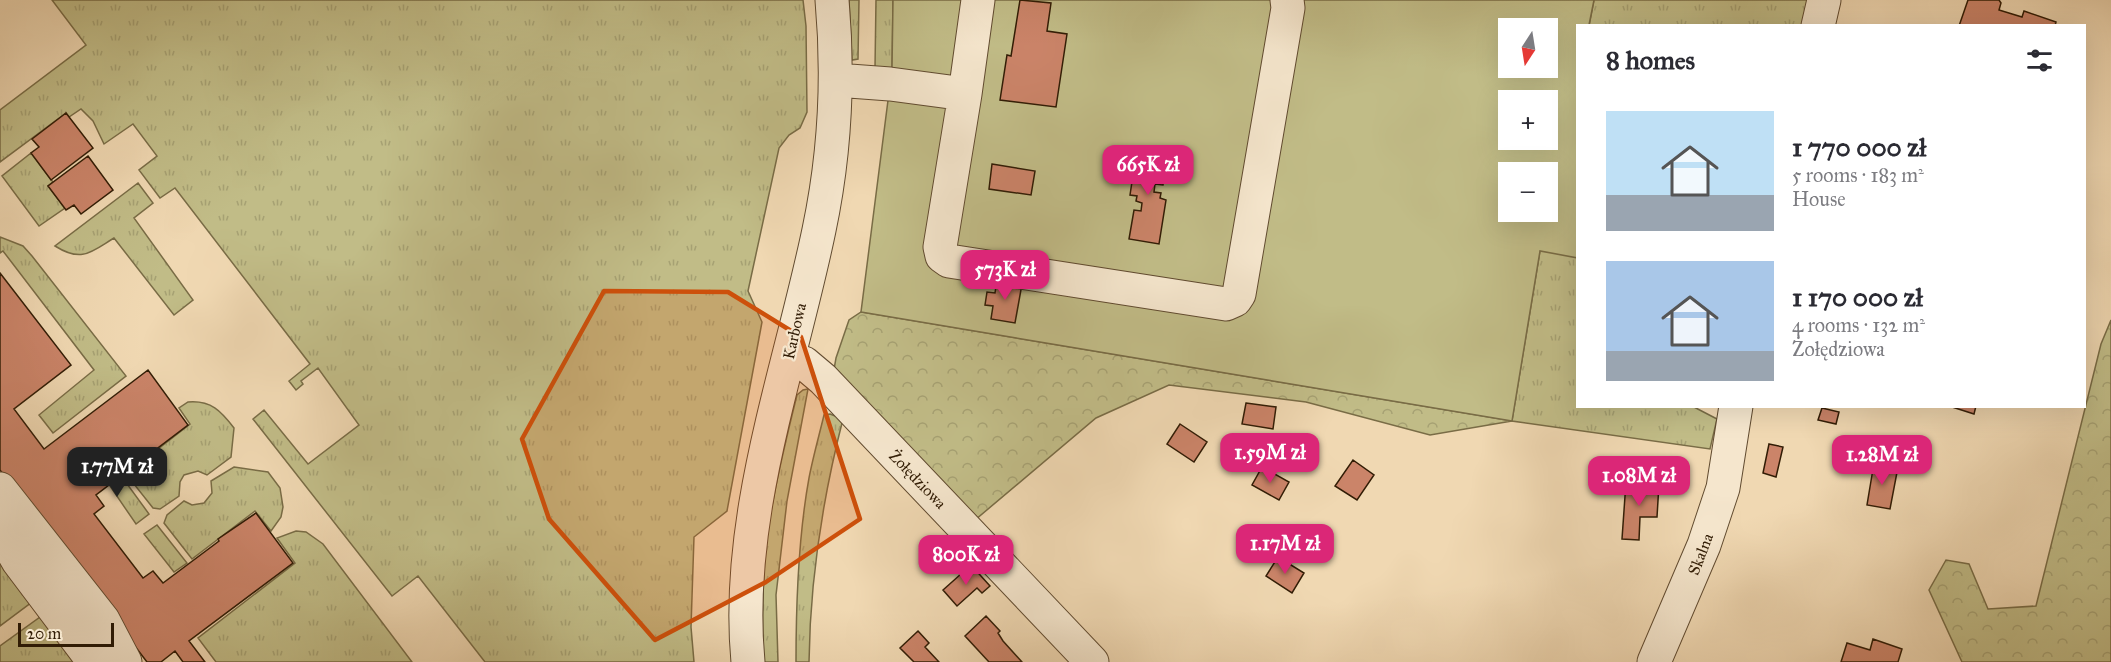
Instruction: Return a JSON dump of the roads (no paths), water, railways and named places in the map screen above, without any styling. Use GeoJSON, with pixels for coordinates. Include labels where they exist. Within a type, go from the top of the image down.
{"type":"FeatureCollection","features":[{"type":"Feature","properties":{"kind":"street","name":"Karbowa"},"geometry":{"type":"LineString","coordinates":[[748,662],[746,615],[752,531],[767,448],[819,230],[831,160],[836,80],[832,0]]}},
{"type":"Feature","properties":{"kind":"street"},"geometry":{"type":"LineString","coordinates":[[978,0],[940,247],[942,256],[949,261],[1226,304],[1235,300],[1239,294],[1266,147],[1288,8],[1287,0]]}},
{"type":"Feature","properties":{"kind":"street"},"geometry":{"type":"LineString","coordinates":[[1818,24],[1824,0]]}},
{"type":"Feature","properties":{"kind":"street"},"geometry":{"type":"LineString","coordinates":[[836,80],[890,84],[965,94]]}},
{"type":"Feature","properties":{"kind":"street","name":"Żołędziowa"},"geometry":{"type":"LineString","coordinates":[[788,359],[804,363],[823,379],[1092,662]]}},
{"type":"Feature","properties":{"kind":"street","name":"Skalna"},"geometry":{"type":"LineString","coordinates":[[1654,662],[1704,545],[1723,488],[1737,408]]}},
{"type":"Feature","properties":{"kind":"street"},"geometry":{"type":"LineString","coordinates":[[0,489],[103,620],[124,662]]}},
{"type":"Feature","properties":{"kind":"street"},"geometry":{"type":"LineString","coordinates":[[0,525],[18,561],[94,662]]}}]}
